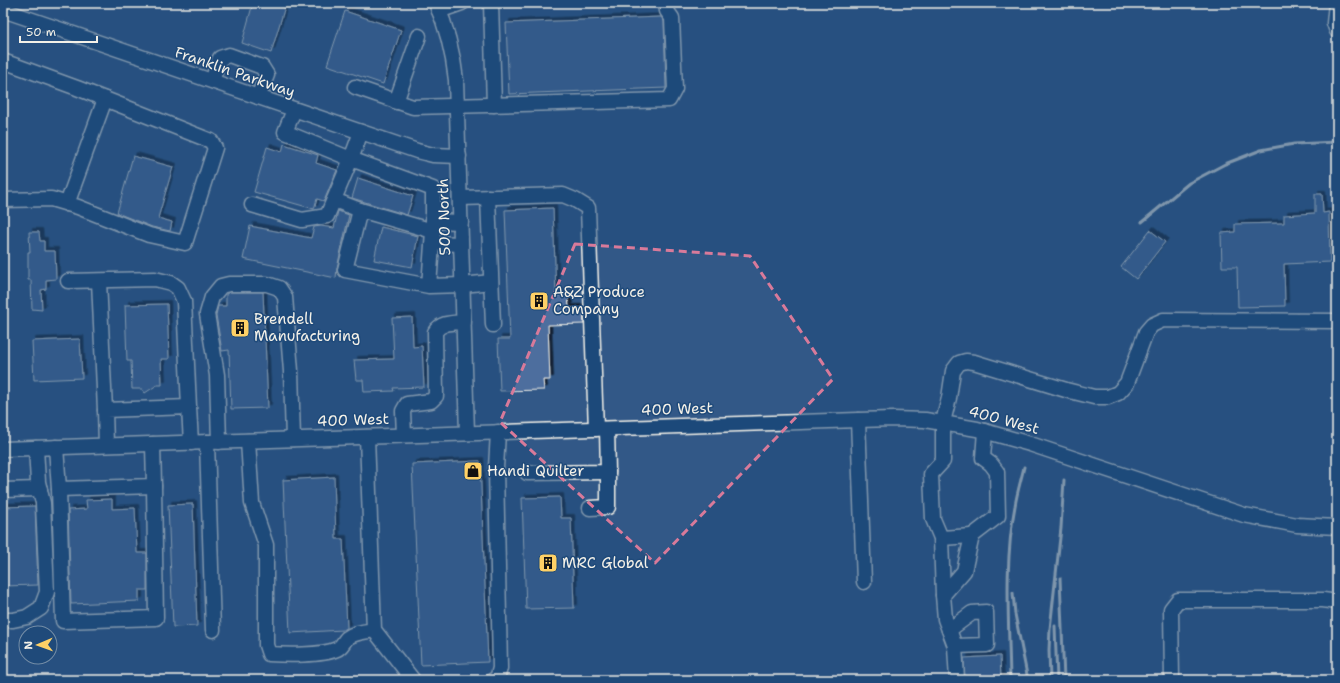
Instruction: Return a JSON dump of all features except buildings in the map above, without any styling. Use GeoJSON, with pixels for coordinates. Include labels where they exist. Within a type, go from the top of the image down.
{"type":"FeatureCollection","features":[{"type":"Feature","properties":{"kind":"street"},"geometry":{"type":"LineString","coordinates":[[438,7],[462,3]]}},
{"type":"Feature","properties":{"kind":"street"},"geometry":{"type":"LineString","coordinates":[[491,3],[494,105]]}},
{"type":"Feature","properties":{"kind":"street"},"geometry":{"type":"LineString","coordinates":[[355,88],[413,107],[668,100],[675,89],[672,18],[667,11],[666,3]]}},
{"type":"Feature","properties":{"kind":"street"},"geometry":{"type":"LineString","coordinates":[[1336,3],[1334,23],[1337,31]]}},
{"type":"Feature","properties":{"kind":"street","name":"500 North"},"geometry":{"type":"LineString","coordinates":[[438,7],[446,28],[454,63],[459,156],[468,433]]}},
{"type":"Feature","properties":{"kind":"street","name":"Franklin Parkway"},"geometry":{"type":"LineString","coordinates":[[3,10],[426,154],[459,156]]}},
{"type":"Feature","properties":{"kind":"street"},"geometry":{"type":"LineString","coordinates":[[396,102],[419,36]]}},
{"type":"Feature","properties":{"kind":"street"},"geometry":{"type":"LineString","coordinates":[[212,82],[220,58],[229,55],[262,67],[267,75],[258,97]]}},
{"type":"Feature","properties":{"kind":"street"},"geometry":{"type":"LineString","coordinates":[[3,61],[211,141],[215,148],[185,243],[149,235],[51,199],[3,200]]}},
{"type":"Feature","properties":{"kind":"street"},"geometry":{"type":"LineString","coordinates":[[67,204],[104,99]]}},
{"type":"Feature","properties":{"kind":"street"},"geometry":{"type":"LineString","coordinates":[[294,110],[285,132],[351,159],[433,189],[433,232],[429,286]]}},
{"type":"Feature","properties":{"kind":"street"},"geometry":{"type":"LineString","coordinates":[[252,205],[302,220],[327,216],[361,132]]}},
{"type":"Feature","properties":{"kind":"street"},"geometry":{"type":"LineString","coordinates":[[460,198],[563,195],[588,208],[602,429],[608,472],[608,507],[590,508]]}},
{"type":"Feature","properties":{"kind":"street"},"geometry":{"type":"LineString","coordinates":[[488,197],[492,326]]}},
{"type":"Feature","properties":{"kind":"street"},"geometry":{"type":"LineString","coordinates":[[334,200],[360,210],[433,232],[461,244]]}},
{"type":"Feature","properties":{"kind":"street"},"geometry":{"type":"LineString","coordinates":[[360,210],[345,270],[429,286],[491,282]]}},
{"type":"Feature","properties":{"kind":"street"},"geometry":{"type":"LineString","coordinates":[[433,232],[461,222]]}},
{"type":"Feature","properties":{"kind":"street"},"geometry":{"type":"LineString","coordinates":[[68,282],[156,279],[171,283],[178,288],[184,301],[191,443]]}},
{"type":"Feature","properties":{"kind":"street"},"geometry":{"type":"LineString","coordinates":[[99,281],[106,445]]}},
{"type":"Feature","properties":{"kind":"street"},"geometry":{"type":"LineString","coordinates":[[213,630],[213,442],[217,375],[207,314],[212,297],[221,286],[229,284],[267,284],[279,288],[285,297],[291,371],[293,439]]}},
{"type":"Feature","properties":{"kind":"street"},"geometry":{"type":"LineString","coordinates":[[956,680],[955,646],[946,619],[943,595],[941,538],[933,519],[930,474],[942,461],[943,422],[953,371],[959,363],[966,361],[974,362],[1066,390],[1094,397],[1108,397],[1118,393],[1127,383],[1146,332],[1152,325],[1163,320],[1337,321]]}},
{"type":"Feature","properties":{"kind":"street"},"geometry":{"type":"LineString","coordinates":[[404,435],[403,411],[407,404],[431,401],[436,396],[435,332],[438,327],[443,324],[464,322]]}},
{"type":"Feature","properties":{"kind":"street"},"geometry":{"type":"LineString","coordinates":[[105,410],[189,407]]}},
{"type":"Feature","properties":{"kind":"street","name":"400 West"},"geometry":{"type":"LineString","coordinates":[[3,449],[910,419],[943,422],[985,431],[1024,442],[1244,515],[1297,525],[1337,527]]}},
{"type":"Feature","properties":{"kind":"street"},"geometry":{"type":"LineString","coordinates":[[858,420],[864,582]]}},
{"type":"Feature","properties":{"kind":"street"},"geometry":{"type":"LineString","coordinates":[[941,538],[972,536],[998,516],[997,472],[991,464],[983,458],[985,431]]}},
{"type":"Feature","properties":{"kind":"street"},"geometry":{"type":"LineString","coordinates":[[493,680],[497,679],[500,668],[496,468],[498,432]]}},
{"type":"Feature","properties":{"kind":"street"},"geometry":{"type":"LineString","coordinates":[[367,437],[374,630],[413,680]]}},
{"type":"Feature","properties":{"kind":"street"},"geometry":{"type":"LineString","coordinates":[[248,441],[252,503],[266,545],[266,644],[269,654],[288,655],[331,652],[339,648],[347,638],[355,634],[374,630]]}},
{"type":"Feature","properties":{"kind":"street"},"geometry":{"type":"LineString","coordinates":[[56,447],[59,489],[63,621],[156,618],[153,444]]}},
{"type":"Feature","properties":{"kind":"street"},"geometry":{"type":"LineString","coordinates":[[3,620],[13,620],[27,617],[41,608],[46,592],[43,503],[38,482],[36,448]]}},
{"type":"Feature","properties":{"kind":"street"},"geometry":{"type":"LineString","coordinates":[[527,473],[608,472]]}},
{"type":"Feature","properties":{"kind":"street"},"geometry":{"type":"LineString","coordinates":[[59,489],[154,486]]}},
{"type":"Feature","properties":{"kind":"street"},"geometry":{"type":"LineString","coordinates":[[3,490],[40,489]]}},
{"type":"Feature","properties":{"kind":"street"},"geometry":{"type":"LineString","coordinates":[[943,595],[964,571],[972,536]]}},
{"type":"Feature","properties":{"kind":"street"},"geometry":{"type":"LineString","coordinates":[[1172,680],[1171,609],[1178,600],[1323,600],[1337,602]]}},
{"type":"Feature","properties":{"kind":"street"},"geometry":{"type":"LineString","coordinates":[[950,630],[972,613],[986,612],[987,645],[955,646]]}},
{"type":"Feature","properties":{"kind":"highlighted area"},"geometry":{"type":"Polygon","coordinates":[[[575,244],[750,256],[833,379],[655,563],[500,422],[575,244]]]}},
{"type":"Feature","properties":{"kind":"shaded area"},"geometry":{"type":"Polygon","coordinates":[[[3,3],[1337,3],[1337,680],[3,680],[3,3]]]}},
{"type":"Feature","properties":{"kind":"railway"},"geometry":{"type":"LineString","coordinates":[[1142,222],[1189,183],[1225,164],[1261,150],[1294,144],[1337,142]]}},
{"type":"Feature","properties":{"kind":"railway"},"geometry":{"type":"LineString","coordinates":[[1010,680],[1008,593],[1009,549],[1016,501],[1024,467]]}},
{"type":"Feature","properties":{"kind":"railway"},"geometry":{"type":"LineString","coordinates":[[1050,680],[1050,629],[1061,528],[1064,480]]}},
{"type":"Feature","properties":{"kind":"railway"},"geometry":{"type":"LineString","coordinates":[[1060,578],[1064,680]]}},
{"type":"Feature","properties":{"kind":"railway"},"geometry":{"type":"LineString","coordinates":[[1013,593],[1015,614],[1028,680]]}},
{"type":"Feature","properties":{"kind":"railway"},"geometry":{"type":"LineString","coordinates":[[1055,626],[1057,680]]}},
{"type":"Feature","properties":{"kind":"place","name":"A&Z Produce Company"},"geometry":{"type":"Point","coordinates":[539,301]}},
{"type":"Feature","properties":{"kind":"place","name":"Brendell Manufacturing"},"geometry":{"type":"Point","coordinates":[240,328]}},
{"type":"Feature","properties":{"kind":"place","name":"Handi Quilter"},"geometry":{"type":"Point","coordinates":[473,471]}},
{"type":"Feature","properties":{"kind":"place","name":"MRC Global"},"geometry":{"type":"Point","coordinates":[548,563]}}]}
